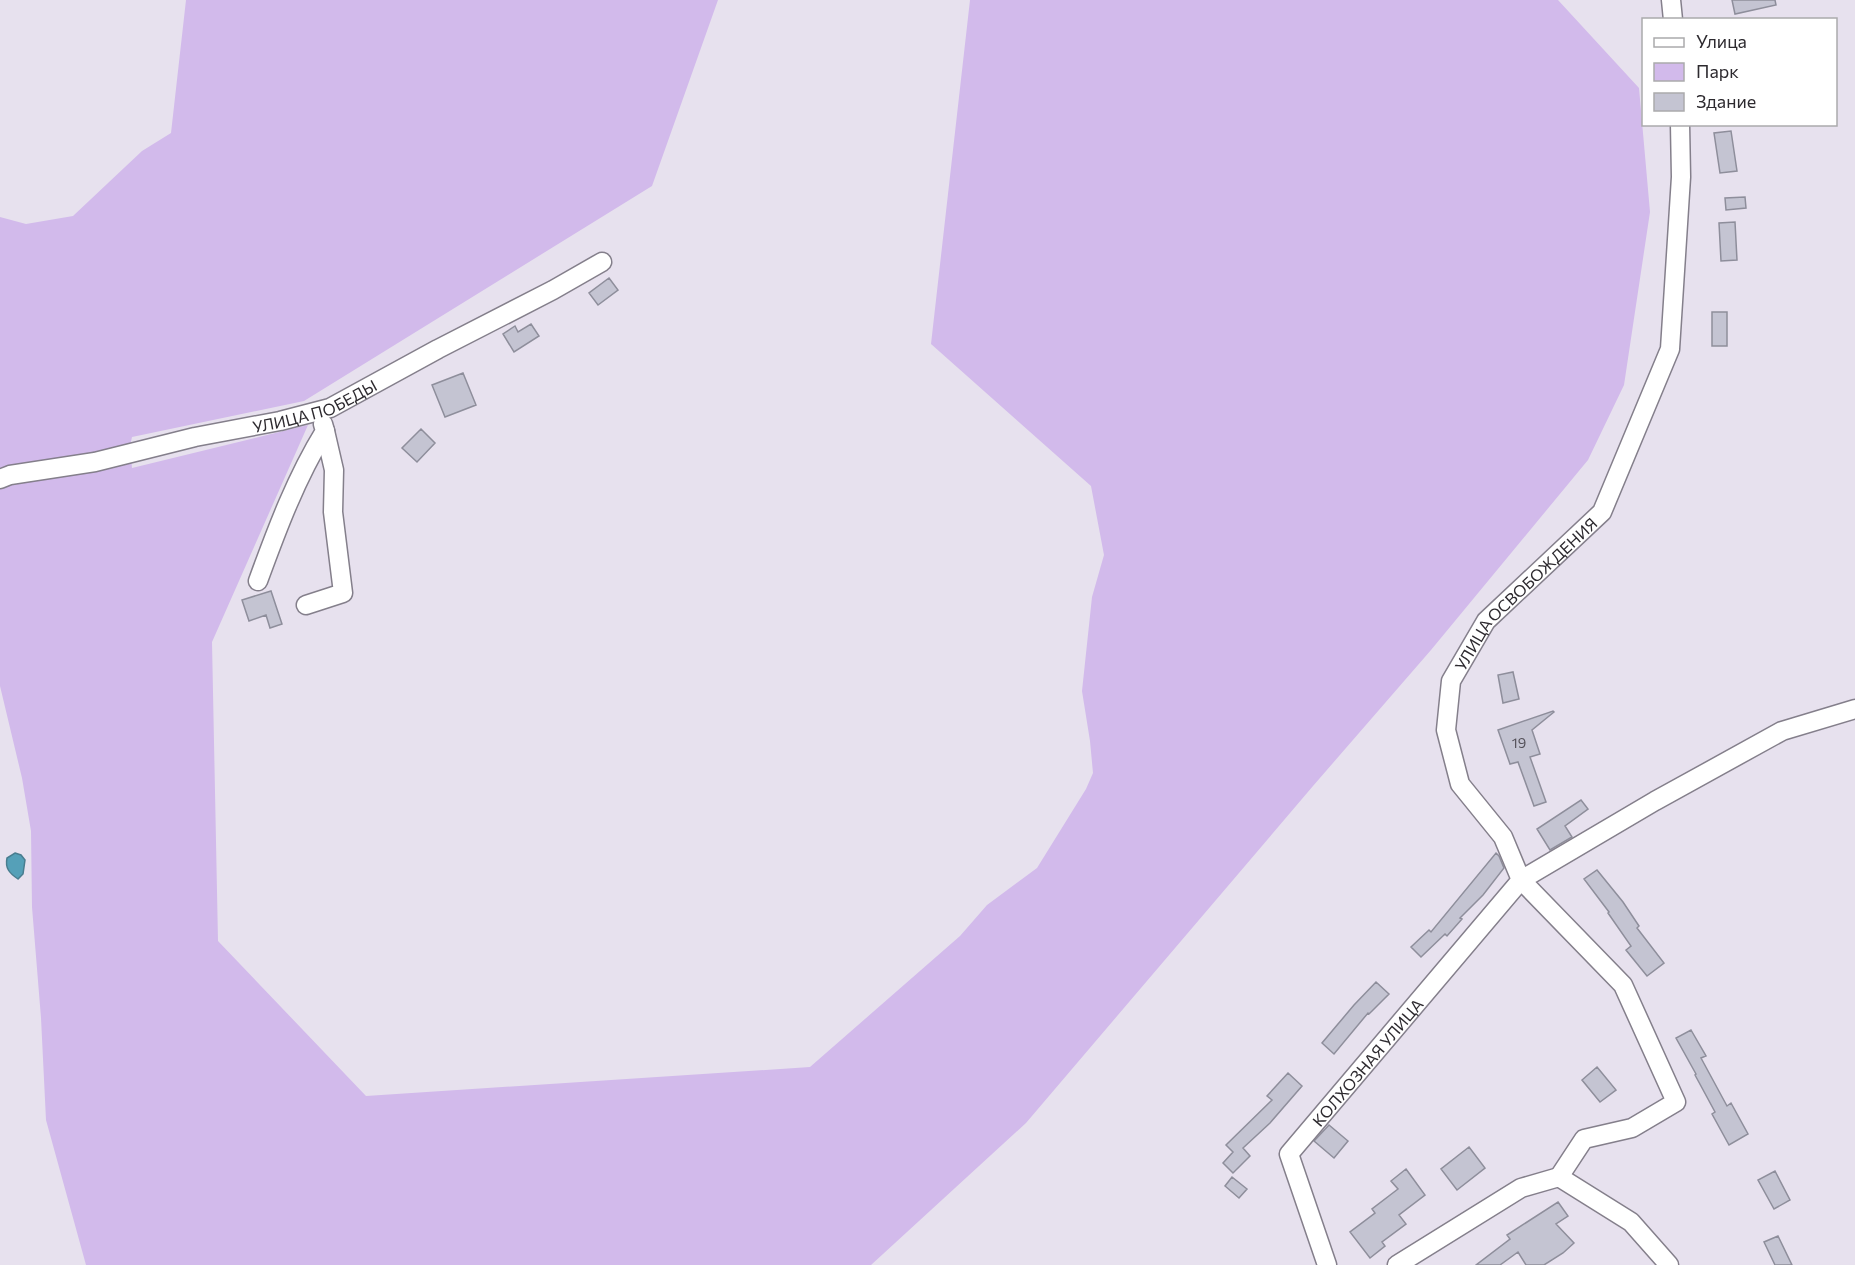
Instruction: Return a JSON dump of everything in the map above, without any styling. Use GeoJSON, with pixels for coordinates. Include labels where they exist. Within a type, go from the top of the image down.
{"type":"FeatureCollection","features":[{"type":"Feature","properties":{"kind":"street"},"geometry":{"type":"LineString","coordinates":[[1671,0],[1672,18]]}},
{"type":"Feature","properties":{"kind":"street","name":"УЛИЦА ОСВОБОЖДЕНИЯ"},"geometry":{"type":"LineString","coordinates":[[1559,1177],[1584,1139],[1632,1128],[1676,1102],[1623,985],[1521,880],[1503,837],[1460,784],[1446,730],[1451,681],[1486,621],[1602,512],[1670,349],[1681,177],[1680,126]]}},
{"type":"Feature","properties":{"kind":"street","name":"УЛИЦА ПОБЕДЫ"},"geometry":{"type":"LineString","coordinates":[[0,479],[95,462],[195,437],[280,421],[330,408],[602,262]]}},
{"type":"Feature","properties":{"kind":"street"},"geometry":{"type":"LineString","coordinates":[[306,605],[343,593],[333,512],[334,470],[320,411]]}},
{"type":"Feature","properties":{"kind":"street"},"geometry":{"type":"LineString","coordinates":[[258,581],[291,495],[325,431]]}},
{"type":"Feature","properties":{"kind":"street"},"geometry":{"type":"LineString","coordinates":[[1521,880],[1655,801],[1782,731],[1855,709]]}},
{"type":"Feature","properties":{"kind":"street","name":"КОЛХОЗНАЯ УЛИЦА"},"geometry":{"type":"LineString","coordinates":[[1327,1265],[1289,1154],[1521,880]]}},
{"type":"Feature","properties":{"kind":"street"},"geometry":{"type":"LineString","coordinates":[[1397,1265],[1521,1188],[1559,1177],[1631,1222],[1669,1265]]}},
{"type":"Feature","properties":{"kind":"green space"},"geometry":{"type":"Polygon","coordinates":[[[186,0],[718,0],[652,186],[304,401],[132,437],[130,446],[132,468],[308,425],[212,642],[218,941],[366,1096],[810,1067],[960,936],[987,905],[1037,868],[1086,789],[1093,773],[1082,691],[1092,597],[1104,555],[1091,486],[931,344],[970,0],[1558,0],[1639,88],[1650,212],[1624,385],[1588,460],[1431,650],[1026,1123],[871,1265],[86,1265],[46,1120],[32,907],[31,831],[22,778],[0,686],[0,217],[26,224],[73,216],[142,151],[171,133],[186,0]]]}},
{"type":"Feature","properties":{"kind":"water"},"geometry":{"type":"Polygon","coordinates":[[[15,853],[21,855],[25,860],[23,874],[18,879],[7,867],[7,858],[15,853]]]}},
{"type":"Feature","properties":{"kind":"building"},"geometry":{"type":"Polygon","coordinates":[[[1732,0],[1775,0],[1776,5],[1735,14],[1732,0]]]}},
{"type":"Feature","properties":{"kind":"building"},"geometry":{"type":"Polygon","coordinates":[[[1731,131],[1737,171],[1720,173],[1714,133],[1731,131]]]}},
{"type":"Feature","properties":{"kind":"building"},"geometry":{"type":"Polygon","coordinates":[[[1745,197],[1746,208],[1726,210],[1725,198],[1745,197]]]}},
{"type":"Feature","properties":{"kind":"building"},"geometry":{"type":"Polygon","coordinates":[[[1735,222],[1737,260],[1721,261],[1719,223],[1735,222]]]}},
{"type":"Feature","properties":{"kind":"building"},"geometry":{"type":"Polygon","coordinates":[[[609,278],[618,290],[598,305],[589,293],[609,278]]]}},
{"type":"Feature","properties":{"kind":"building"},"geometry":{"type":"Polygon","coordinates":[[[1712,312],[1727,312],[1727,346],[1712,346],[1712,312]]]}},
{"type":"Feature","properties":{"kind":"building"},"geometry":{"type":"Polygon","coordinates":[[[531,324],[539,336],[514,352],[503,334],[515,326],[518,332],[531,324]]]}},
{"type":"Feature","properties":{"kind":"building"},"geometry":{"type":"Polygon","coordinates":[[[463,373],[476,405],[445,417],[432,385],[463,373]]]}},
{"type":"Feature","properties":{"kind":"building"},"geometry":{"type":"Polygon","coordinates":[[[421,429],[435,443],[417,462],[402,448],[421,429]]]}},
{"type":"Feature","properties":{"kind":"building"},"geometry":{"type":"Polygon","coordinates":[[[271,591],[282,624],[270,628],[266,615],[249,621],[242,600],[271,591]]]}},
{"type":"Feature","properties":{"kind":"building"},"geometry":{"type":"Polygon","coordinates":[[[1513,672],[1519,699],[1503,703],[1498,675],[1513,672]]]}},
{"type":"Feature","properties":{"kind":"building"},"geometry":{"type":"Polygon","coordinates":[[[1553,711],[1532,730],[1540,754],[1530,757],[1546,802],[1534,806],[1518,762],[1510,764],[1498,730],[1553,711]]]}},
{"type":"Feature","properties":{"kind":"building"},"geometry":{"type":"Polygon","coordinates":[[[1581,800],[1588,809],[1565,826],[1572,837],[1550,850],[1537,829],[1581,800]]]}},
{"type":"Feature","properties":{"kind":"building"},"geometry":{"type":"Polygon","coordinates":[[[1496,853],[1504,868],[1447,936],[1445,934],[1421,957],[1411,947],[1429,930],[1431,932],[1496,853]]]}},
{"type":"Feature","properties":{"kind":"building"},"geometry":{"type":"Polygon","coordinates":[[[1597,870],[1623,902],[1639,926],[1637,928],[1664,963],[1647,976],[1626,950],[1631,946],[1584,879],[1597,870]]]}},
{"type":"Feature","properties":{"kind":"building"},"geometry":{"type":"Polygon","coordinates":[[[1376,982],[1389,994],[1368,1013],[1334,1054],[1322,1043],[1376,982]]]}},
{"type":"Feature","properties":{"kind":"building"},"geometry":{"type":"Polygon","coordinates":[[[1691,1030],[1706,1056],[1701,1058],[1727,1106],[1731,1103],[1748,1134],[1729,1145],[1712,1114],[1715,1112],[1676,1038],[1691,1030]]]}},
{"type":"Feature","properties":{"kind":"building"},"geometry":{"type":"Polygon","coordinates":[[[1597,1067],[1616,1090],[1600,1102],[1582,1080],[1597,1067]]]}},
{"type":"Feature","properties":{"kind":"building"},"geometry":{"type":"Polygon","coordinates":[[[1288,1073],[1302,1086],[1270,1123],[1243,1148],[1250,1156],[1233,1173],[1223,1163],[1233,1152],[1226,1145],[1272,1100],[1267,1096],[1288,1073]]]}},
{"type":"Feature","properties":{"kind":"building"},"geometry":{"type":"Polygon","coordinates":[[[1329,1125],[1348,1141],[1334,1158],[1314,1141],[1329,1125]]]}},
{"type":"Feature","properties":{"kind":"building"},"geometry":{"type":"Polygon","coordinates":[[[1469,1147],[1485,1168],[1457,1190],[1441,1169],[1469,1147]]]}},
{"type":"Feature","properties":{"kind":"building"},"geometry":{"type":"Polygon","coordinates":[[[1406,1169],[1425,1195],[1399,1215],[1406,1224],[1382,1242],[1385,1246],[1370,1258],[1350,1232],[1375,1213],[1372,1209],[1398,1189],[1391,1181],[1406,1169]]]}},
{"type":"Feature","properties":{"kind":"building"},"geometry":{"type":"Polygon","coordinates":[[[1775,1171],[1790,1200],[1774,1209],[1758,1180],[1775,1171]]]}},
{"type":"Feature","properties":{"kind":"building"},"geometry":{"type":"Polygon","coordinates":[[[1232,1177],[1247,1189],[1239,1198],[1225,1186],[1232,1177]]]}},
{"type":"Feature","properties":{"kind":"building"},"geometry":{"type":"Polygon","coordinates":[[[1558,1202],[1568,1216],[1556,1224],[1574,1243],[1563,1253],[1544,1265],[1526,1265],[1518,1252],[1500,1265],[1476,1265],[1510,1239],[1507,1235],[1558,1202]]]}},
{"type":"Feature","properties":{"kind":"building"},"geometry":{"type":"Polygon","coordinates":[[[1778,1236],[1792,1265],[1775,1265],[1764,1242],[1778,1236]]]}}]}
